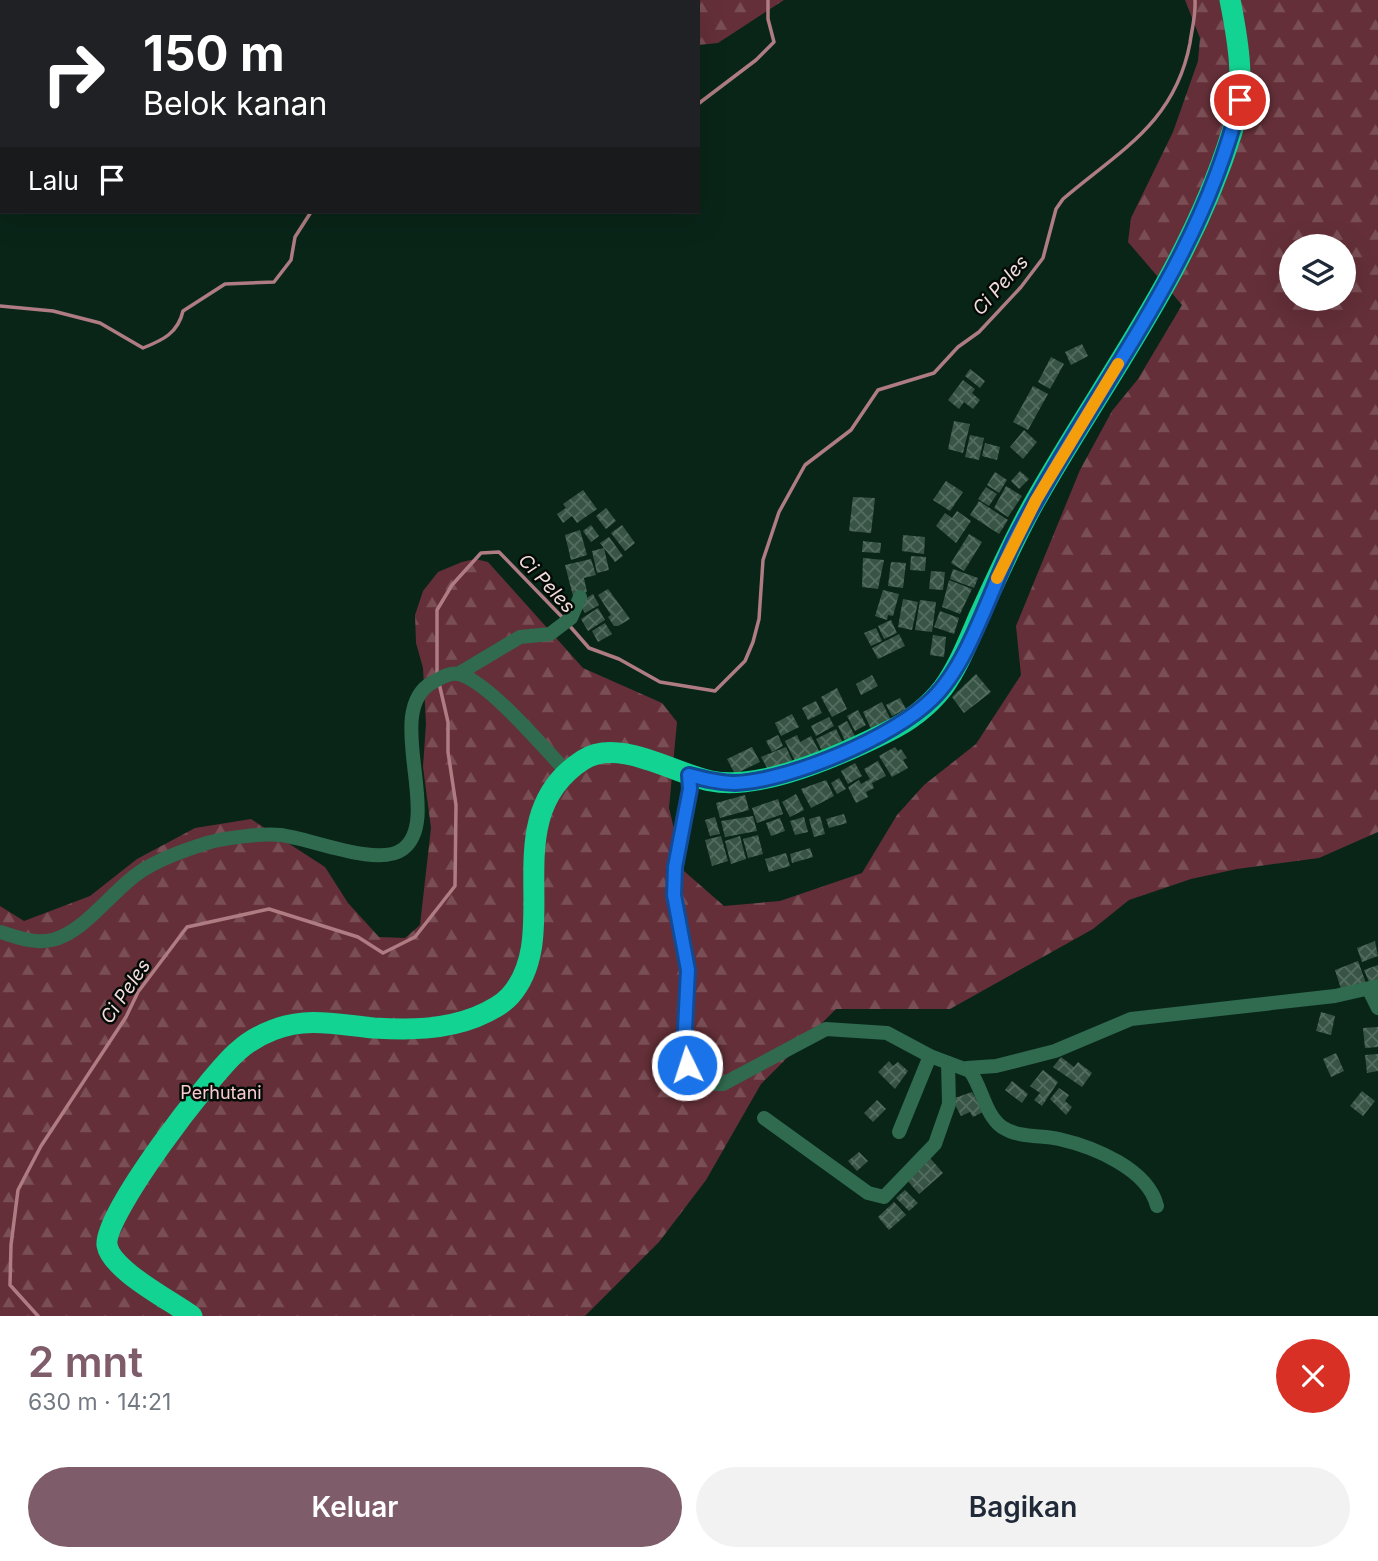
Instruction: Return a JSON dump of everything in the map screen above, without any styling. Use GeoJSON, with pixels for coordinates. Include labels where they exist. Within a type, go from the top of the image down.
{"type":"FeatureCollection","features":[{"type":"Feature","properties":{"kind":"highway"},"geometry":{"type":"LineString","coordinates":[[192,1316],[123,1270],[108,1251],[107,1242],[112,1220],[144,1171],[202,1091],[239,1050],[255,1039],[306,1022],[425,1029],[448,1026],[492,1010],[509,997],[530,958],[535,841],[547,800],[568,773],[596,753],[620,751],[689,775],[738,783],[799,768],[903,724],[945,685],[1036,500],[1150,316],[1199,223],[1240,100],[1240,57],[1230,0]]}},
{"type":"Feature","properties":{"kind":"street"},"geometry":{"type":"LineString","coordinates":[[0,932],[30,941],[52,940],[68,933],[147,867],[208,843],[278,834],[384,857],[402,850],[410,841],[417,814],[412,738],[416,697],[428,685],[452,675],[520,637],[550,634],[572,618],[580,597]]}},
{"type":"Feature","properties":{"kind":"street"},"geometry":{"type":"LineString","coordinates":[[452,675],[496,699],[568,773]]}},
{"type":"Feature","properties":{"kind":"street"},"geometry":{"type":"LineString","coordinates":[[689,775],[690,789],[675,867],[674,895],[688,970],[684,1049],[687,1065],[695,1078],[708,1085],[723,1084],[826,1030],[869,1030],[887,1033],[930,1056],[967,1068],[1006,1064],[1055,1051],[1132,1019],[1374,988],[1378,1008]]}},
{"type":"Feature","properties":{"kind":"street"},"geometry":{"type":"LineString","coordinates":[[898,1132],[930,1056]]}},
{"type":"Feature","properties":{"kind":"street"},"geometry":{"type":"LineString","coordinates":[[765,1118],[869,1193],[884,1196],[935,1144],[949,1104],[948,1063]]}},
{"type":"Feature","properties":{"kind":"street"},"geometry":{"type":"LineString","coordinates":[[967,1068],[993,1117],[1004,1128],[1074,1143],[1116,1161],[1152,1190],[1157,1206]]}},
{"type":"Feature","properties":{"kind":"green space"},"geometry":{"type":"Polygon","coordinates":[[[700,0],[784,0],[718,43],[700,45],[700,0]]]}},
{"type":"Feature","properties":{"kind":"green space","name":"Perhutani"},"geometry":{"type":"Polygon","coordinates":[[[1185,0],[1378,0],[1378,832],[1319,858],[1237,869],[1191,879],[1129,900],[1093,929],[950,1009],[836,1009],[761,1084],[706,1180],[659,1242],[585,1316],[0,1316],[0,906],[24,921],[90,896],[137,859],[195,828],[251,819],[325,867],[348,903],[379,937],[405,938],[420,925],[431,828],[423,767],[426,724],[423,668],[416,643],[415,615],[423,591],[438,572],[475,559],[488,562],[583,668],[662,703],[677,722],[669,808],[684,871],[724,906],[780,901],[862,873],[897,815],[924,785],[976,744],[1021,675],[1016,626],[1080,470],[1112,411],[1138,379],[1182,305],[1128,242],[1131,218],[1173,132],[1198,61],[1200,38],[1185,0]]]}},
{"type":"Feature","properties":{"kind":"building"},"geometry":{"type":"Polygon","coordinates":[[[1082,344],[1088,356],[1071,365],[1065,352],[1082,344]]]}},
{"type":"Feature","properties":{"kind":"building"},"geometry":{"type":"Polygon","coordinates":[[[1051,357],[1064,364],[1050,389],[1038,382],[1051,357]]]}},
{"type":"Feature","properties":{"kind":"building"},"geometry":{"type":"Polygon","coordinates":[[[970,369],[985,381],[980,388],[965,376],[970,369]]]}},
{"type":"Feature","properties":{"kind":"building"},"geometry":{"type":"Polygon","coordinates":[[[963,380],[975,389],[972,393],[980,400],[973,409],[964,402],[959,409],[948,400],[963,380]]]}},
{"type":"Feature","properties":{"kind":"building"},"geometry":{"type":"Polygon","coordinates":[[[1033,386],[1048,394],[1028,430],[1013,422],[1033,386]]]}},
{"type":"Feature","properties":{"kind":"building"},"geometry":{"type":"Polygon","coordinates":[[[954,421],[970,424],[963,453],[948,449],[954,421]]]}},
{"type":"Feature","properties":{"kind":"building"},"geometry":{"type":"Polygon","coordinates":[[[1024,430],[1037,442],[1023,459],[1010,447],[1024,430]]]}},
{"type":"Feature","properties":{"kind":"building"},"geometry":{"type":"Polygon","coordinates":[[[970,435],[984,438],[979,460],[965,457],[970,435]]]}},
{"type":"Feature","properties":{"kind":"building"},"geometry":{"type":"Polygon","coordinates":[[[985,443],[1000,447],[997,460],[982,456],[985,443]]]}},
{"type":"Feature","properties":{"kind":"building"},"geometry":{"type":"Polygon","coordinates":[[[1020,471],[1029,479],[1019,489],[1011,481],[1020,471]]]}},
{"type":"Feature","properties":{"kind":"building"},"geometry":{"type":"Polygon","coordinates":[[[995,472],[1007,480],[999,493],[987,485],[995,472]]]}},
{"type":"Feature","properties":{"kind":"building"},"geometry":{"type":"Polygon","coordinates":[[[946,481],[963,492],[950,511],[933,500],[946,481]]]}},
{"type":"Feature","properties":{"kind":"building"},"geometry":{"type":"Polygon","coordinates":[[[1006,486],[1022,496],[1008,517],[994,508],[1006,486]]]}},
{"type":"Feature","properties":{"kind":"building"},"geometry":{"type":"Polygon","coordinates":[[[986,487],[997,494],[989,506],[978,499],[986,487]]]}},
{"type":"Feature","properties":{"kind":"building"},"geometry":{"type":"Polygon","coordinates":[[[583,490],[597,509],[577,523],[572,516],[563,523],[557,514],[566,508],[563,504],[583,490]]]}},
{"type":"Feature","properties":{"kind":"building"},"geometry":{"type":"Polygon","coordinates":[[[853,497],[875,498],[871,533],[849,531],[853,497]]]}},
{"type":"Feature","properties":{"kind":"building"},"geometry":{"type":"Polygon","coordinates":[[[979,501],[1008,520],[999,534],[970,515],[979,501]]]}},
{"type":"Feature","properties":{"kind":"building"},"geometry":{"type":"Polygon","coordinates":[[[606,508],[616,521],[606,529],[596,516],[606,508]]]}},
{"type":"Feature","properties":{"kind":"building"},"geometry":{"type":"Polygon","coordinates":[[[957,511],[971,521],[956,543],[936,526],[945,513],[952,518],[957,511]]]}},
{"type":"Feature","properties":{"kind":"building"},"geometry":{"type":"Polygon","coordinates":[[[591,525],[599,536],[591,542],[583,531],[591,525]]]}},
{"type":"Feature","properties":{"kind":"building"},"geometry":{"type":"Polygon","coordinates":[[[622,525],[635,543],[625,551],[611,533],[622,525]]]}},
{"type":"Feature","properties":{"kind":"building"},"geometry":{"type":"Polygon","coordinates":[[[580,530],[587,555],[571,560],[565,535],[580,530]]]}},
{"type":"Feature","properties":{"kind":"building"},"geometry":{"type":"Polygon","coordinates":[[[969,534],[982,542],[964,571],[951,563],[969,534]]]}},
{"type":"Feature","properties":{"kind":"building"},"geometry":{"type":"Polygon","coordinates":[[[903,535],[925,537],[924,554],[902,551],[903,535]]]}},
{"type":"Feature","properties":{"kind":"building"},"geometry":{"type":"Polygon","coordinates":[[[609,537],[623,556],[615,562],[600,543],[609,537]]]}},
{"type":"Feature","properties":{"kind":"building"},"geometry":{"type":"Polygon","coordinates":[[[863,541],[881,543],[880,553],[862,552],[863,541]]]}},
{"type":"Feature","properties":{"kind":"building"},"geometry":{"type":"Polygon","coordinates":[[[604,548],[609,570],[597,573],[592,551],[604,548]]]}},
{"type":"Feature","properties":{"kind":"building"},"geometry":{"type":"Polygon","coordinates":[[[911,556],[926,557],[925,571],[910,570],[911,556]]]}},
{"type":"Feature","properties":{"kind":"building"},"geometry":{"type":"Polygon","coordinates":[[[863,558],[884,560],[878,589],[862,587],[863,558]]]}},
{"type":"Feature","properties":{"kind":"building"},"geometry":{"type":"Polygon","coordinates":[[[591,559],[596,575],[584,578],[587,592],[573,596],[565,565],[591,559]]]}},
{"type":"Feature","properties":{"kind":"building"},"geometry":{"type":"Polygon","coordinates":[[[891,562],[906,563],[903,588],[888,586],[891,562]]]}},
{"type":"Feature","properties":{"kind":"building"},"geometry":{"type":"Polygon","coordinates":[[[953,569],[978,578],[974,588],[950,579],[953,569]]]}},
{"type":"Feature","properties":{"kind":"building"},"geometry":{"type":"Polygon","coordinates":[[[931,571],[945,572],[943,590],[929,589],[931,571]]]}},
{"type":"Feature","properties":{"kind":"building"},"geometry":{"type":"Polygon","coordinates":[[[949,580],[972,589],[960,614],[942,607],[949,580]]]}},
{"type":"Feature","properties":{"kind":"building"},"geometry":{"type":"Polygon","coordinates":[[[608,589],[630,619],[618,626],[614,626],[608,617],[611,615],[598,595],[608,589]]]}},
{"type":"Feature","properties":{"kind":"building"},"geometry":{"type":"Polygon","coordinates":[[[883,590],[899,594],[893,616],[888,615],[887,620],[875,616],[883,590]]]}},
{"type":"Feature","properties":{"kind":"building"},"geometry":{"type":"Polygon","coordinates":[[[593,594],[599,605],[585,613],[579,603],[593,594]]]}},
{"type":"Feature","properties":{"kind":"building"},"geometry":{"type":"Polygon","coordinates":[[[903,599],[918,602],[912,630],[898,627],[903,599]]]}},
{"type":"Feature","properties":{"kind":"building"},"geometry":{"type":"Polygon","coordinates":[[[920,600],[936,602],[932,632],[915,630],[920,600]]]}},
{"type":"Feature","properties":{"kind":"building"},"geometry":{"type":"Polygon","coordinates":[[[598,608],[605,620],[588,631],[581,619],[598,608]]]}},
{"type":"Feature","properties":{"kind":"building"},"geometry":{"type":"Polygon","coordinates":[[[940,611],[959,618],[954,634],[934,627],[940,611]]]}},
{"type":"Feature","properties":{"kind":"building"},"geometry":{"type":"Polygon","coordinates":[[[891,620],[897,633],[884,639],[878,626],[891,620]]]}},
{"type":"Feature","properties":{"kind":"building"},"geometry":{"type":"Polygon","coordinates":[[[605,623],[612,634],[598,642],[592,631],[605,623]]]}},
{"type":"Feature","properties":{"kind":"building"},"geometry":{"type":"Polygon","coordinates":[[[876,628],[882,641],[871,646],[864,633],[876,628]]]}},
{"type":"Feature","properties":{"kind":"building"},"geometry":{"type":"Polygon","coordinates":[[[899,634],[905,646],[878,659],[872,648],[899,634]]]}},
{"type":"Feature","properties":{"kind":"building"},"geometry":{"type":"Polygon","coordinates":[[[933,635],[946,637],[944,657],[930,655],[933,635]]]}},
{"type":"Feature","properties":{"kind":"building"},"geometry":{"type":"Polygon","coordinates":[[[976,674],[991,692],[964,713],[952,697],[976,674]]]}},
{"type":"Feature","properties":{"kind":"building"},"geometry":{"type":"Polygon","coordinates":[[[872,675],[878,686],[861,695],[856,684],[872,675]]]}},
{"type":"Feature","properties":{"kind":"building"},"geometry":{"type":"Polygon","coordinates":[[[837,688],[847,709],[832,717],[821,697],[837,688]]]}},
{"type":"Feature","properties":{"kind":"building"},"geometry":{"type":"Polygon","coordinates":[[[900,698],[906,709],[892,716],[886,705],[900,698]]]}},
{"type":"Feature","properties":{"kind":"building"},"geometry":{"type":"Polygon","coordinates":[[[816,701],[822,713],[808,720],[802,708],[816,701]]]}},
{"type":"Feature","properties":{"kind":"building"},"geometry":{"type":"Polygon","coordinates":[[[882,702],[891,720],[872,731],[863,712],[882,702]]]}},
{"type":"Feature","properties":{"kind":"building"},"geometry":{"type":"Polygon","coordinates":[[[858,710],[866,725],[855,731],[847,716],[858,710]]]}},
{"type":"Feature","properties":{"kind":"building"},"geometry":{"type":"Polygon","coordinates":[[[792,714],[799,727],[781,736],[775,723],[792,714]]]}},
{"type":"Feature","properties":{"kind":"building"},"geometry":{"type":"Polygon","coordinates":[[[829,717],[834,726],[816,736],[811,726],[829,717]]]}},
{"type":"Feature","properties":{"kind":"building"},"geometry":{"type":"Polygon","coordinates":[[[847,721],[856,738],[846,743],[838,726],[847,721]]]}},
{"type":"Feature","properties":{"kind":"building"},"geometry":{"type":"Polygon","coordinates":[[[836,729],[842,741],[822,751],[816,739],[836,729]]]}},
{"type":"Feature","properties":{"kind":"building"},"geometry":{"type":"Polygon","coordinates":[[[778,735],[783,746],[772,752],[766,741],[778,735]]]}},
{"type":"Feature","properties":{"kind":"building"},"geometry":{"type":"Polygon","coordinates":[[[797,735],[800,742],[811,736],[819,751],[796,763],[785,741],[797,735]]]}},
{"type":"Feature","properties":{"kind":"building"},"geometry":{"type":"Polygon","coordinates":[[[752,747],[760,762],[735,774],[727,759],[752,747]]]}},
{"type":"Feature","properties":{"kind":"building"},"geometry":{"type":"Polygon","coordinates":[[[786,747],[793,762],[769,771],[761,757],[786,747]]]}},
{"type":"Feature","properties":{"kind":"building"},"geometry":{"type":"Polygon","coordinates":[[[895,747],[898,751],[901,749],[907,758],[903,760],[908,768],[892,777],[879,756],[895,747]]]}},
{"type":"Feature","properties":{"kind":"building"},"geometry":{"type":"Polygon","coordinates":[[[878,761],[886,776],[872,783],[874,788],[866,792],[868,797],[856,803],[848,787],[859,780],[861,784],[870,779],[864,769],[878,761]]]}},
{"type":"Feature","properties":{"kind":"building"},"geometry":{"type":"Polygon","coordinates":[[[855,763],[862,776],[848,784],[841,771],[855,763]]]}},
{"type":"Feature","properties":{"kind":"building"},"geometry":{"type":"Polygon","coordinates":[[[839,778],[846,789],[837,794],[831,783],[839,778]]]}},
{"type":"Feature","properties":{"kind":"building"},"geometry":{"type":"Polygon","coordinates":[[[826,780],[834,796],[811,808],[801,789],[826,780]]]}},
{"type":"Feature","properties":{"kind":"building"},"geometry":{"type":"Polygon","coordinates":[[[796,794],[804,810],[790,817],[782,802],[796,794]]]}},
{"type":"Feature","properties":{"kind":"building"},"geometry":{"type":"Polygon","coordinates":[[[745,795],[749,810],[720,818],[716,803],[745,795]]]}},
{"type":"Feature","properties":{"kind":"building"},"geometry":{"type":"Polygon","coordinates":[[[778,799],[783,814],[757,823],[752,808],[778,799]]]}},
{"type":"Feature","properties":{"kind":"building"},"geometry":{"type":"Polygon","coordinates":[[[844,814],[847,823],[829,828],[826,819],[844,814]]]}},
{"type":"Feature","properties":{"kind":"building"},"geometry":{"type":"Polygon","coordinates":[[[753,816],[757,831],[725,837],[721,821],[753,816]]]}},
{"type":"Feature","properties":{"kind":"building"},"geometry":{"type":"Polygon","coordinates":[[[820,816],[825,834],[814,837],[809,819],[820,816]]]}},
{"type":"Feature","properties":{"kind":"building"},"geometry":{"type":"Polygon","coordinates":[[[715,817],[720,834],[710,836],[705,820],[715,817]]]}},
{"type":"Feature","properties":{"kind":"building"},"geometry":{"type":"Polygon","coordinates":[[[804,817],[808,832],[795,835],[790,821],[804,817]]]}},
{"type":"Feature","properties":{"kind":"building"},"geometry":{"type":"Polygon","coordinates":[[[780,818],[785,831],[771,836],[766,823],[780,818]]]}},
{"type":"Feature","properties":{"kind":"building"},"geometry":{"type":"Polygon","coordinates":[[[758,835],[763,854],[748,858],[743,839],[758,835]]]}},
{"type":"Feature","properties":{"kind":"building"},"geometry":{"type":"Polygon","coordinates":[[[721,836],[728,861],[712,866],[705,840],[721,836]]]}},
{"type":"Feature","properties":{"kind":"building"},"geometry":{"type":"Polygon","coordinates":[[[740,836],[746,859],[731,864],[725,841],[740,836]]]}},
{"type":"Feature","properties":{"kind":"building"},"geometry":{"type":"Polygon","coordinates":[[[810,848],[813,857],[792,863],[790,854],[810,848]]]}},
{"type":"Feature","properties":{"kind":"building"},"geometry":{"type":"Polygon","coordinates":[[[786,853],[790,866],[769,872],[765,859],[786,853]]]}},
{"type":"Feature","properties":{"kind":"building"},"geometry":{"type":"Polygon","coordinates":[[[1375,941],[1378,956],[1362,962],[1357,948],[1375,941]]]}},
{"type":"Feature","properties":{"kind":"building"},"geometry":{"type":"Polygon","coordinates":[[[1358,961],[1366,983],[1342,992],[1335,970],[1358,961]]]}},
{"type":"Feature","properties":{"kind":"building"},"geometry":{"type":"Polygon","coordinates":[[[1378,965],[1378,979],[1369,982],[1364,970],[1378,965]]]}},
{"type":"Feature","properties":{"kind":"building"},"geometry":{"type":"Polygon","coordinates":[[[1321,1012],[1335,1016],[1331,1035],[1316,1031],[1321,1012]]]}},
{"type":"Feature","properties":{"kind":"building"},"geometry":{"type":"Polygon","coordinates":[[[1378,1027],[1378,1047],[1365,1048],[1363,1028],[1378,1027]]]}},
{"type":"Feature","properties":{"kind":"building"},"geometry":{"type":"Polygon","coordinates":[[[1336,1053],[1344,1071],[1331,1077],[1323,1059],[1336,1053]]]}},
{"type":"Feature","properties":{"kind":"building"},"geometry":{"type":"Polygon","coordinates":[[[1378,1054],[1378,1071],[1367,1073],[1365,1055],[1378,1054]]]}},
{"type":"Feature","properties":{"kind":"building"},"geometry":{"type":"Polygon","coordinates":[[[1061,1057],[1074,1067],[1078,1062],[1092,1073],[1082,1087],[1053,1067],[1061,1057]]]}},
{"type":"Feature","properties":{"kind":"building"},"geometry":{"type":"Polygon","coordinates":[[[889,1061],[893,1066],[898,1062],[908,1071],[895,1089],[878,1072],[889,1061]]]}},
{"type":"Feature","properties":{"kind":"building"},"geometry":{"type":"Polygon","coordinates":[[[1043,1070],[1058,1082],[1042,1106],[1034,1100],[1040,1093],[1030,1086],[1043,1070]]]}},
{"type":"Feature","properties":{"kind":"building"},"geometry":{"type":"Polygon","coordinates":[[[1012,1081],[1028,1094],[1022,1103],[1005,1090],[1012,1081]]]}},
{"type":"Feature","properties":{"kind":"building"},"geometry":{"type":"Polygon","coordinates":[[[1059,1088],[1069,1095],[1065,1101],[1072,1107],[1066,1115],[1050,1099],[1059,1088]]]}},
{"type":"Feature","properties":{"kind":"building"},"geometry":{"type":"Polygon","coordinates":[[[1362,1091],[1375,1101],[1363,1116],[1350,1106],[1362,1091]]]}},
{"type":"Feature","properties":{"kind":"building"},"geometry":{"type":"Polygon","coordinates":[[[972,1092],[983,1112],[973,1117],[970,1112],[961,1116],[952,1099],[972,1092]]]}},
{"type":"Feature","properties":{"kind":"building"},"geometry":{"type":"Polygon","coordinates":[[[877,1100],[886,1109],[873,1122],[864,1113],[877,1100]]]}},
{"type":"Feature","properties":{"kind":"building"},"geometry":{"type":"Polygon","coordinates":[[[859,1152],[868,1161],[857,1171],[848,1161],[859,1152]]]}},
{"type":"Feature","properties":{"kind":"building"},"geometry":{"type":"Polygon","coordinates":[[[930,1158],[943,1173],[919,1194],[907,1180],[930,1158]]]}},
{"type":"Feature","properties":{"kind":"building"},"geometry":{"type":"Polygon","coordinates":[[[905,1190],[918,1203],[909,1211],[896,1198],[905,1190]]]}},
{"type":"Feature","properties":{"kind":"building"},"geometry":{"type":"Polygon","coordinates":[[[894,1202],[906,1215],[889,1230],[878,1217],[894,1202]]]}},
{"type":"Feature","properties":{"kind":"waterway"},"geometry":{"type":"LineString","coordinates":[[700,102],[756,60],[774,42],[768,19],[768,0]]}},
{"type":"Feature","properties":{"kind":"waterway","name":"Ci Peles"},"geometry":{"type":"LineString","coordinates":[[568,624],[589,648],[619,659],[660,682],[715,691],[745,661],[753,642],[759,619],[763,560],[779,512],[805,465],[851,430],[878,390],[934,373],[958,347],[979,332],[1021,287],[1043,258],[1056,209],[1063,199],[1142,133],[1172,94],[1183,71],[1190,43],[1195,0]]}},
{"type":"Feature","properties":{"kind":"waterway"},"geometry":{"type":"LineString","coordinates":[[0,306],[53,311],[100,323],[143,348],[169,335],[181,319],[183,311],[225,284],[274,282],[291,260],[295,237],[310,214]]}},
{"type":"Feature","properties":{"kind":"waterway","name":"Ci Peles"},"geometry":{"type":"LineString","coordinates":[[437,675],[437,610],[452,585],[481,553],[499,552],[563,618]]}},
{"type":"Feature","properties":{"kind":"waterway","name":"Ci Peles"},"geometry":{"type":"LineString","coordinates":[[38,1316],[10,1285],[11,1245],[18,1190],[41,1146],[126,1017],[138,992],[187,927],[269,909],[358,937],[383,953],[415,937],[455,886],[456,805],[448,752],[448,722],[439,683]]}},
{"type":"Feature","properties":{"kind":"slow traffic"},"geometry":{"type":"LineString","coordinates":[[997,578],[1036,500],[1118,364]]}},
{"type":"Feature","properties":{"kind":"route"},"geometry":{"type":"LineString","coordinates":[[687,1065],[684,1049],[688,970],[674,895],[675,867],[690,789],[689,775],[724,783],[738,783],[799,768],[857,746],[903,724],[945,685],[1036,500],[1103,387],[1150,316],[1177,267],[1199,223],[1233,129],[1240,100]]}}]}
